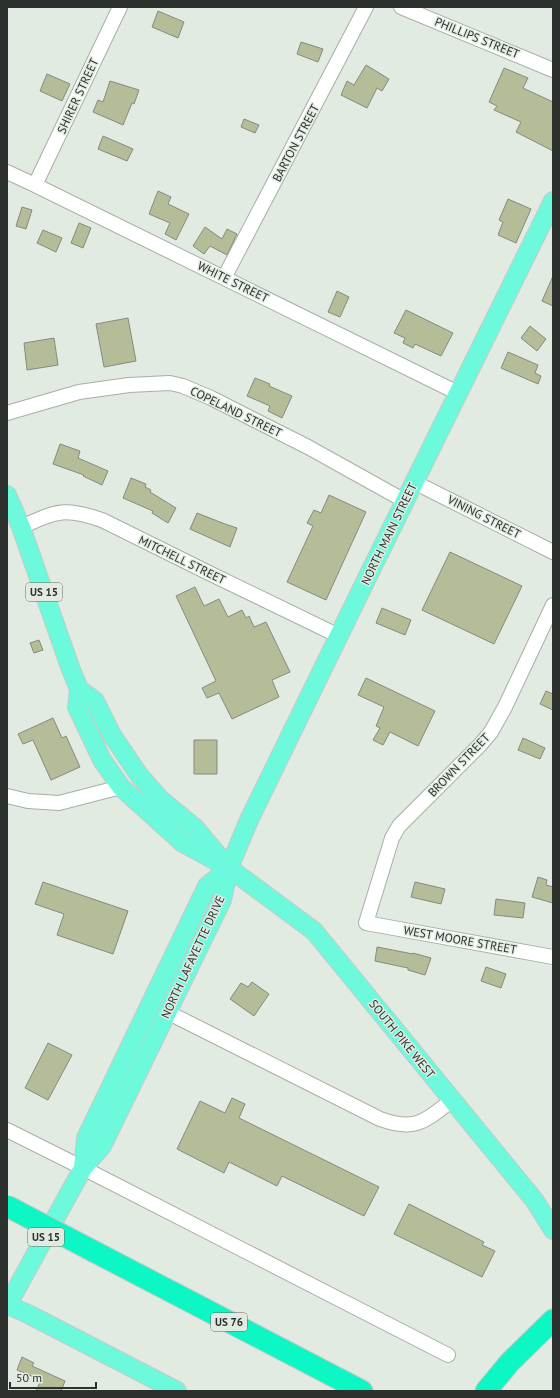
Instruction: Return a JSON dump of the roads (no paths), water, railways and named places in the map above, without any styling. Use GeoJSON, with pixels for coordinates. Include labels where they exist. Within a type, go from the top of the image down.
{"type":"FeatureCollection","features":[{"type":"Feature","properties":{"kind":"highway","name":"US 76"},"geometry":{"type":"LineString","coordinates":[[7,1206],[92,1258],[331,1391]]}},
{"type":"Feature","properties":{"kind":"highway","name":"US 76"},"geometry":{"type":"LineString","coordinates":[[7,1221],[92,1258],[362,1391]]}},
{"type":"Feature","properties":{"kind":"highway"},"geometry":{"type":"LineString","coordinates":[[486,1391],[510,1362],[547,1326]]}},
{"type":"Feature","properties":{"kind":"highway"},"geometry":{"type":"LineString","coordinates":[[503,1391],[547,1326]]}},
{"type":"Feature","properties":{"kind":"main road","name":"NORTH MAIN STREET"},"geometry":{"type":"LineString","coordinates":[[230,868],[249,820],[553,201]]}},
{"type":"Feature","properties":{"kind":"main road","name":"US 15"},"geometry":{"type":"LineString","coordinates":[[7,495],[21,527],[79,689],[77,706],[102,760],[121,788]]}},
{"type":"Feature","properties":{"kind":"main road"},"geometry":{"type":"LineString","coordinates":[[79,689],[95,701],[112,735],[139,775],[160,799],[194,828],[230,868]]}},
{"type":"Feature","properties":{"kind":"main road"},"geometry":{"type":"LineString","coordinates":[[121,788],[183,843],[230,868]]}},
{"type":"Feature","properties":{"kind":"main road"},"geometry":{"type":"LineString","coordinates":[[84,1168],[86,1138],[207,886],[230,868]]}},
{"type":"Feature","properties":{"kind":"main road","name":"NORTH LAFAYETTE DRIVE"},"geometry":{"type":"LineString","coordinates":[[84,1168],[102,1146],[168,1012],[222,900],[230,868]]}},
{"type":"Feature","properties":{"kind":"main road","name":"SOUTH PIKE WEST"},"geometry":{"type":"LineString","coordinates":[[230,868],[314,931],[535,1201],[553,1230]]}},
{"type":"Feature","properties":{"kind":"main road","name":"US 15"},"geometry":{"type":"LineString","coordinates":[[7,1306],[84,1168]]}},
{"type":"Feature","properties":{"kind":"main road"},"geometry":{"type":"LineString","coordinates":[[7,1306],[30,1315],[177,1391]]}},
{"type":"Feature","properties":{"kind":"street","name":"SHIRER STREET"},"geometry":{"type":"LineString","coordinates":[[35,185],[120,7]]}},
{"type":"Feature","properties":{"kind":"street","name":"BARTON STREET"},"geometry":{"type":"LineString","coordinates":[[224,278],[366,7]]}},
{"type":"Feature","properties":{"kind":"street","name":"PHILLIPS STREET"},"geometry":{"type":"LineString","coordinates":[[401,7],[553,70]]}},
{"type":"Feature","properties":{"kind":"street","name":"WHITE STREET"},"geometry":{"type":"LineString","coordinates":[[7,172],[458,393]]}},
{"type":"Feature","properties":{"kind":"street","name":"COPELAND STREET"},"geometry":{"type":"LineString","coordinates":[[7,413],[79,392],[129,385],[170,383],[183,386],[211,398],[308,447],[405,501]]}},
{"type":"Feature","properties":{"kind":"street","name":"VINING STREET"},"geometry":{"type":"LineString","coordinates":[[414,482],[553,552]]}},
{"type":"Feature","properties":{"kind":"street","name":"MITCHELL STREET"},"geometry":{"type":"LineString","coordinates":[[21,527],[47,515],[68,511],[102,520],[339,636]]}},
{"type":"Feature","properties":{"kind":"street","name":"BROWN STREET"},"geometry":{"type":"LineString","coordinates":[[366,923],[387,852],[392,838],[399,826],[480,745],[491,732],[505,708],[553,605]]}},
{"type":"Feature","properties":{"kind":"street"},"geometry":{"type":"LineString","coordinates":[[7,796],[28,801],[59,803],[121,788]]}},
{"type":"Feature","properties":{"kind":"street","name":"WEST MOORE STREET"},"geometry":{"type":"LineString","coordinates":[[366,923],[553,957]]}},
{"type":"Feature","properties":{"kind":"street"},"geometry":{"type":"LineString","coordinates":[[168,1012],[380,1119],[394,1124],[408,1125],[428,1119],[452,1100]]}},
{"type":"Feature","properties":{"kind":"street"},"geometry":{"type":"LineString","coordinates":[[7,1130],[448,1355]]}}]}
